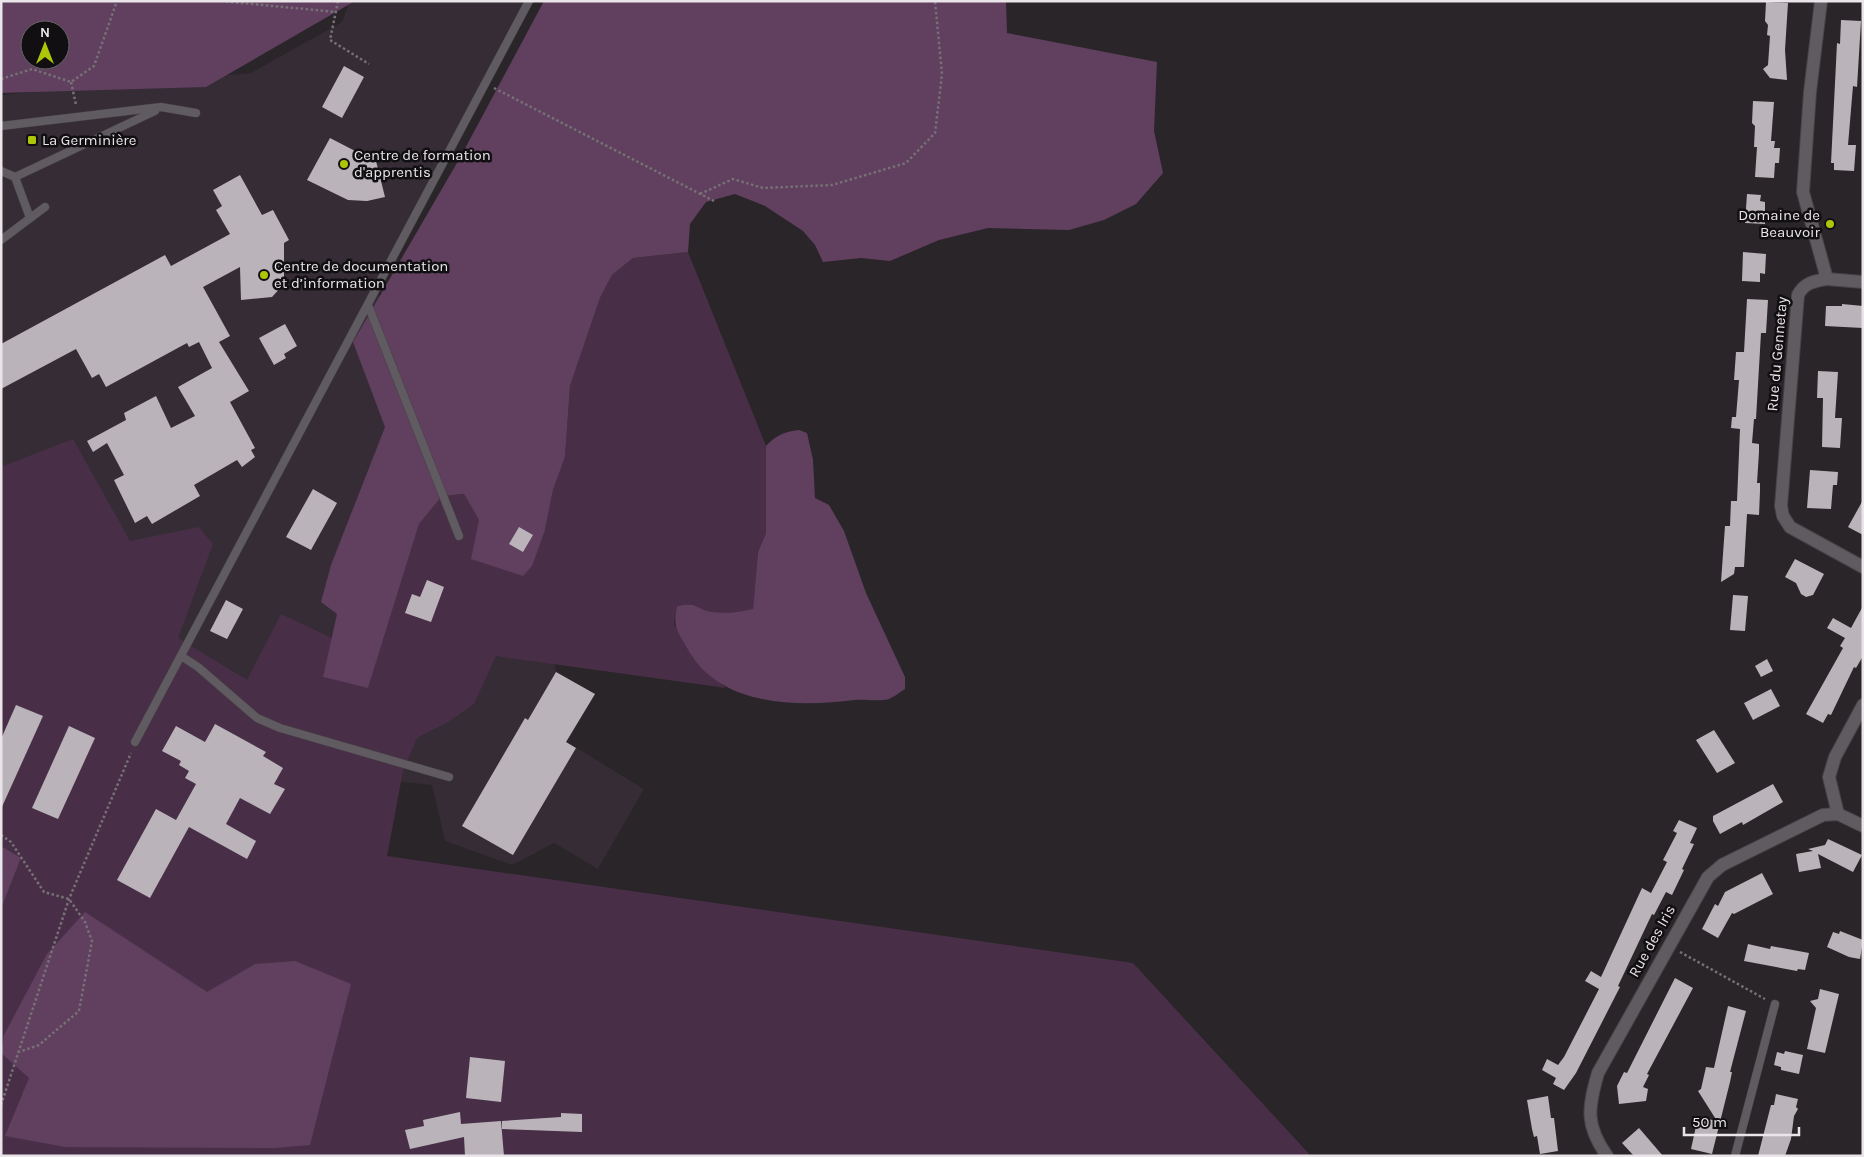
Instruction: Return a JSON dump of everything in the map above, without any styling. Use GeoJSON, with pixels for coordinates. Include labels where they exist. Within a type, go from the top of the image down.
{"type":"FeatureCollection","features":[{"type":"Feature","properties":{"kind":"street"},"geometry":{"type":"LineString","coordinates":[[1821,1],[1810,92],[1803,192],[1827,278],[1863,282]]}},
{"type":"Feature","properties":{"kind":"street","name":"Rue du Gennetay"},"geometry":{"type":"LineString","coordinates":[[1827,278],[1811,282],[1801,288],[1798,295],[1781,506],[1783,516],[1790,527],[1863,567]]}},
{"type":"Feature","properties":{"kind":"street"},"geometry":{"type":"LineString","coordinates":[[1863,705],[1835,757],[1829,777],[1838,814],[1863,826]]}},
{"type":"Feature","properties":{"kind":"street","name":"Rue des Iris"},"geometry":{"type":"LineString","coordinates":[[1607,1156],[1595,1139],[1591,1124],[1590,1108],[1598,1074],[1668,945],[1708,877],[1722,865],[1823,815],[1838,814]]}},
{"type":"Feature","properties":{"kind":"lane"},"geometry":{"type":"LineString","coordinates":[[135,742],[529,1]]}},
{"type":"Feature","properties":{"kind":"lane"},"geometry":{"type":"LineString","coordinates":[[15,177],[161,108]]}},
{"type":"Feature","properties":{"kind":"lane"},"geometry":{"type":"LineString","coordinates":[[1,126],[161,108],[196,113]]}},
{"type":"Feature","properties":{"kind":"lane"},"geometry":{"type":"LineString","coordinates":[[1,171],[15,177],[30,218]]}},
{"type":"Feature","properties":{"kind":"lane"},"geometry":{"type":"LineString","coordinates":[[1,240],[45,207]]}},
{"type":"Feature","properties":{"kind":"lane"},"geometry":{"type":"LineString","coordinates":[[368,305],[459,536]]}},
{"type":"Feature","properties":{"kind":"lane"},"geometry":{"type":"LineString","coordinates":[[181,656],[198,667],[257,718],[280,728],[449,777]]}},
{"type":"Feature","properties":{"kind":"lane"},"geometry":{"type":"LineString","coordinates":[[1736,1156],[1775,1004]]}},
{"type":"Feature","properties":{"kind":"path"},"geometry":{"type":"LineString","coordinates":[[71,82],[94,66],[117,1]]}},
{"type":"Feature","properties":{"kind":"path"},"geometry":{"type":"LineString","coordinates":[[221,1],[336,12]]}},
{"type":"Feature","properties":{"kind":"path"},"geometry":{"type":"LineString","coordinates":[[338,1],[330,40],[369,64]]}},
{"type":"Feature","properties":{"kind":"path"},"geometry":{"type":"LineString","coordinates":[[700,194],[733,180],[763,188],[832,185],[906,163],[936,133],[942,74],[935,1]]}},
{"type":"Feature","properties":{"kind":"path"},"geometry":{"type":"LineString","coordinates":[[1,79],[32,69],[71,82]]}},
{"type":"Feature","properties":{"kind":"path"},"geometry":{"type":"LineString","coordinates":[[71,82],[79,116]]}},
{"type":"Feature","properties":{"kind":"path"},"geometry":{"type":"LineString","coordinates":[[486,84],[714,201]]}},
{"type":"Feature","properties":{"kind":"path"},"geometry":{"type":"LineString","coordinates":[[1,1105],[69,899],[135,742]]}},
{"type":"Feature","properties":{"kind":"path"},"geometry":{"type":"LineString","coordinates":[[1,835],[11,842],[44,892],[69,899],[85,922],[92,941],[79,1011],[39,1045],[19,1052]]}},
{"type":"Feature","properties":{"kind":"path"},"geometry":{"type":"LineString","coordinates":[[1668,945],[1775,1004]]}},
{"type":"Feature","properties":{"kind":"shaded area"},"geometry":{"type":"Polygon","coordinates":[[[1,1],[355,1],[206,87],[1,93],[1,1]]]}},
{"type":"Feature","properties":{"kind":"shaded area"},"geometry":{"type":"Polygon","coordinates":[[[350,1],[530,1],[460,121],[374,283],[471,535],[533,535],[556,672],[595,694],[567,742],[644,789],[598,869],[554,843],[512,865],[445,841],[432,785],[342,776],[18,868],[1,848],[1,95],[251,73],[342,22],[350,1]]]}},
{"type":"Feature","properties":{"kind":"shaded area"},"geometry":{"type":"Polygon","coordinates":[[[544,1],[1006,1],[1007,33],[1157,62],[1154,131],[1163,173],[1136,204],[1104,220],[1069,230],[988,228],[939,240],[890,261],[861,258],[823,262],[815,245],[803,231],[765,206],[735,194],[706,202],[690,224],[688,252],[633,258],[612,275],[600,298],[570,386],[565,457],[553,490],[545,530],[532,566],[523,576],[471,559],[479,520],[464,494],[442,496],[419,524],[368,688],[323,677],[337,614],[321,602],[331,565],[385,427],[353,342],[461,156],[544,1]]]}},
{"type":"Feature","properties":{"kind":"shaded area"},"geometry":{"type":"Polygon","coordinates":[[[688,252],[766,446],[766,533],[758,552],[753,610],[717,613],[689,604],[677,606],[674,624],[693,658],[726,688],[496,656],[474,704],[448,722],[417,738],[403,771],[387,856],[1133,963],[1311,1156],[1,1156],[1,909],[21,858],[1,846],[1,467],[73,439],[130,541],[199,527],[213,544],[178,638],[247,680],[281,614],[332,638],[323,677],[368,688],[419,524],[442,496],[464,494],[479,520],[545,530],[553,490],[565,457],[570,386],[600,298],[612,275],[633,258],[688,252]]]}},
{"type":"Feature","properties":{"kind":"shaded area"},"geometry":{"type":"Polygon","coordinates":[[[799,430],[807,433],[813,460],[815,498],[829,505],[844,531],[866,593],[905,677],[905,689],[889,699],[808,703],[784,702],[761,699],[739,692],[718,682],[701,667],[687,648],[676,628],[677,606],[689,604],[707,611],[722,613],[753,609],[758,552],[766,533],[766,446],[773,439],[781,435],[799,430]]]}},
{"type":"Feature","properties":{"kind":"shaded area"},"geometry":{"type":"Polygon","coordinates":[[[1,846],[21,858],[1,909],[1,846]]]}},
{"type":"Feature","properties":{"kind":"shaded area"},"geometry":{"type":"Polygon","coordinates":[[[85,912],[207,992],[255,964],[295,961],[351,984],[310,1145],[275,1148],[65,1147],[5,1136],[29,1078],[1,1053],[4,1035],[47,954],[85,912]]]}},
{"type":"Feature","properties":{"kind":"building"},"geometry":{"type":"Polygon","coordinates":[[[1766,2],[1788,3],[1785,50],[1787,80],[1770,78],[1763,69],[1768,65],[1770,36],[1767,35],[1768,25],[1765,21],[1766,2]]]}},
{"type":"Feature","properties":{"kind":"building"},"geometry":{"type":"Polygon","coordinates":[[[1841,20],[1861,21],[1857,87],[1853,86],[1848,145],[1856,145],[1854,171],[1834,170],[1834,163],[1831,163],[1837,43],[1840,44],[1841,20]]]}},
{"type":"Feature","properties":{"kind":"building"},"geometry":{"type":"Polygon","coordinates":[[[344,66],[364,77],[342,118],[322,107],[344,66]]]}},
{"type":"Feature","properties":{"kind":"building"},"geometry":{"type":"Polygon","coordinates":[[[1753,101],[1774,102],[1771,141],[1775,141],[1774,148],[1780,148],[1779,163],[1775,163],[1774,178],[1755,177],[1757,147],[1754,147],[1753,101]]]}},
{"type":"Feature","properties":{"kind":"building","name":"Centre de formation d'apprentis"},"geometry":{"type":"Polygon","coordinates":[[[330,138],[359,153],[375,157],[385,197],[367,201],[348,200],[307,180],[330,138]]]}},
{"type":"Feature","properties":{"kind":"building"},"geometry":{"type":"Polygon","coordinates":[[[240,175],[262,215],[273,210],[289,240],[284,243],[284,284],[272,297],[241,300],[240,267],[203,287],[230,336],[219,342],[249,391],[230,402],[255,448],[251,450],[255,457],[242,467],[237,460],[194,485],[200,496],[152,524],[147,516],[135,523],[114,480],[124,475],[107,443],[93,452],[87,441],[126,420],[124,413],[156,396],[171,428],[195,416],[178,387],[212,368],[199,342],[189,347],[187,343],[106,387],[99,374],[92,378],[76,349],[1,389],[1,344],[165,255],[171,266],[230,234],[216,210],[222,206],[213,190],[240,175]]]}},
{"type":"Feature","properties":{"kind":"building"},"geometry":{"type":"Polygon","coordinates":[[[1747,194],[1761,195],[1760,201],[1765,202],[1765,224],[1745,223],[1747,194]]]}},
{"type":"Feature","properties":{"kind":"building"},"geometry":{"type":"Polygon","coordinates":[[[1743,252],[1766,254],[1765,274],[1760,273],[1760,282],[1742,281],[1743,252]]]}},
{"type":"Feature","properties":{"kind":"building"},"geometry":{"type":"Polygon","coordinates":[[[1747,299],[1768,300],[1766,333],[1761,333],[1756,419],[1754,419],[1752,443],[1759,444],[1757,483],[1760,483],[1759,515],[1747,514],[1744,567],[1735,567],[1734,574],[1721,582],[1725,526],[1730,526],[1731,501],[1737,501],[1740,429],[1731,428],[1732,417],[1736,417],[1739,380],[1734,380],[1736,352],[1744,352],[1747,299]]]}},
{"type":"Feature","properties":{"kind":"building"},"geometry":{"type":"Polygon","coordinates":[[[1842,304],[1863,306],[1863,328],[1825,326],[1826,306],[1842,306],[1842,304]]]}},
{"type":"Feature","properties":{"kind":"building"},"geometry":{"type":"Polygon","coordinates":[[[285,324],[297,346],[284,354],[286,358],[274,365],[259,338],[285,324]]]}},
{"type":"Feature","properties":{"kind":"building"},"geometry":{"type":"Polygon","coordinates":[[[1818,371],[1838,372],[1835,418],[1842,418],[1840,448],[1822,447],[1823,398],[1817,398],[1818,371]]]}},
{"type":"Feature","properties":{"kind":"building"},"geometry":{"type":"Polygon","coordinates":[[[1810,470],[1838,472],[1837,485],[1833,485],[1831,509],[1807,508],[1810,470]]]}},
{"type":"Feature","properties":{"kind":"building"},"geometry":{"type":"Polygon","coordinates":[[[313,489],[337,503],[311,550],[286,537],[313,489]]]}},
{"type":"Feature","properties":{"kind":"building"},"geometry":{"type":"Polygon","coordinates":[[[1863,500],[1863,535],[1848,527],[1863,500]]]}},
{"type":"Feature","properties":{"kind":"building"},"geometry":{"type":"Polygon","coordinates":[[[519,527],[533,535],[523,552],[509,544],[519,527]]]}},
{"type":"Feature","properties":{"kind":"building"},"geometry":{"type":"Polygon","coordinates":[[[1795,559],[1824,574],[1813,595],[1806,597],[1801,594],[1796,583],[1785,577],[1795,559]]]}},
{"type":"Feature","properties":{"kind":"building"},"geometry":{"type":"Polygon","coordinates":[[[427,580],[444,587],[431,622],[405,613],[412,594],[420,597],[427,580]]]}},
{"type":"Feature","properties":{"kind":"building"},"geometry":{"type":"Polygon","coordinates":[[[1733,595],[1748,596],[1745,631],[1730,630],[1733,595]]]}},
{"type":"Feature","properties":{"kind":"building"},"geometry":{"type":"Polygon","coordinates":[[[226,600],[243,609],[227,639],[210,631],[226,600]]]}},
{"type":"Feature","properties":{"kind":"building"},"geometry":{"type":"Polygon","coordinates":[[[1863,606],[1863,656],[1856,668],[1854,667],[1831,715],[1828,714],[1823,723],[1806,714],[1843,648],[1840,646],[1845,638],[1827,628],[1833,618],[1851,628],[1863,606]]]}},
{"type":"Feature","properties":{"kind":"building"},"geometry":{"type":"Polygon","coordinates":[[[1767,659],[1773,671],[1761,677],[1755,666],[1767,659]]]}},
{"type":"Feature","properties":{"kind":"building"},"geometry":{"type":"Polygon","coordinates":[[[556,672],[595,694],[566,742],[576,748],[513,855],[462,826],[525,718],[528,720],[556,672]]]}},
{"type":"Feature","properties":{"kind":"building"},"geometry":{"type":"Polygon","coordinates":[[[1771,689],[1780,706],[1753,720],[1744,703],[1771,689]]]}},
{"type":"Feature","properties":{"kind":"building"},"geometry":{"type":"Polygon","coordinates":[[[16,705],[43,716],[1,809],[1,739],[16,705]]]}},
{"type":"Feature","properties":{"kind":"building"},"geometry":{"type":"Polygon","coordinates":[[[215,724],[266,752],[263,756],[283,768],[274,784],[285,789],[270,814],[240,798],[226,824],[256,841],[247,859],[189,827],[150,898],[117,880],[156,809],[176,820],[196,784],[185,778],[189,771],[179,765],[181,761],[162,751],[176,726],[205,742],[215,724]]]}},
{"type":"Feature","properties":{"kind":"building"},"geometry":{"type":"Polygon","coordinates":[[[69,726],[95,738],[58,819],[32,808],[69,726]]]}},
{"type":"Feature","properties":{"kind":"building"},"geometry":{"type":"Polygon","coordinates":[[[1714,730],[1735,763],[1717,773],[1696,740],[1714,730]]]}},
{"type":"Feature","properties":{"kind":"building"},"geometry":{"type":"Polygon","coordinates":[[[1773,784],[1783,802],[1743,825],[1742,822],[1720,834],[1713,821],[1713,816],[1773,784]]]}},
{"type":"Feature","properties":{"kind":"building"},"geometry":{"type":"Polygon","coordinates":[[[1679,820],[1697,828],[1690,843],[1694,844],[1682,869],[1684,870],[1672,895],[1666,892],[1654,915],[1652,914],[1618,986],[1620,987],[1576,1073],[1564,1090],[1553,1084],[1556,1078],[1542,1070],[1547,1059],[1558,1065],[1564,1057],[1599,989],[1585,981],[1591,971],[1601,977],[1642,888],[1651,893],[1667,862],[1663,860],[1677,833],[1673,831],[1679,820]]]}},
{"type":"Feature","properties":{"kind":"building"},"geometry":{"type":"Polygon","coordinates":[[[1828,839],[1862,855],[1853,872],[1818,854],[1821,868],[1799,872],[1796,854],[1813,851],[1808,849],[1825,845],[1828,839]]]}},
{"type":"Feature","properties":{"kind":"building"},"geometry":{"type":"Polygon","coordinates":[[[1762,873],[1773,894],[1734,914],[1732,913],[1718,938],[1702,929],[1715,904],[1718,906],[1725,892],[1762,873]]]}},
{"type":"Feature","properties":{"kind":"building"},"geometry":{"type":"Polygon","coordinates":[[[1840,931],[1863,940],[1860,959],[1849,957],[1827,947],[1833,932],[1839,934],[1840,931]]]}},
{"type":"Feature","properties":{"kind":"building"},"geometry":{"type":"Polygon","coordinates":[[[1748,944],[1770,949],[1771,946],[1809,953],[1805,970],[1798,969],[1797,971],[1744,961],[1748,944]]]}},
{"type":"Feature","properties":{"kind":"building"},"geometry":{"type":"Polygon","coordinates":[[[1675,978],[1693,988],[1647,1074],[1649,1075],[1643,1087],[1648,1089],[1646,1101],[1619,1104],[1617,1086],[1624,1072],[1627,1073],[1675,978]]]}},
{"type":"Feature","properties":{"kind":"building"},"geometry":{"type":"Polygon","coordinates":[[[1820,989],[1839,994],[1825,1053],[1807,1049],[1816,1008],[1810,1001],[1818,999],[1820,989]]]}},
{"type":"Feature","properties":{"kind":"building"},"geometry":{"type":"Polygon","coordinates":[[[1728,1006],[1746,1011],[1712,1154],[1691,1149],[1698,1117],[1717,1121],[1698,1091],[1701,1089],[1706,1067],[1714,1068],[1728,1006]]]}},
{"type":"Feature","properties":{"kind":"building"},"geometry":{"type":"Polygon","coordinates":[[[1785,1051],[1803,1055],[1799,1074],[1781,1070],[1781,1067],[1774,1065],[1777,1052],[1784,1054],[1785,1051]]]}},
{"type":"Feature","properties":{"kind":"building"},"geometry":{"type":"Polygon","coordinates":[[[470,1057],[505,1061],[501,1102],[466,1098],[470,1057]]]}},
{"type":"Feature","properties":{"kind":"building"},"geometry":{"type":"Polygon","coordinates":[[[1776,1094],[1798,1099],[1796,1107],[1798,1109],[1794,1116],[1791,1139],[1785,1156],[1758,1156],[1771,1105],[1774,1105],[1776,1094]]]}},
{"type":"Feature","properties":{"kind":"building"},"geometry":{"type":"Polygon","coordinates":[[[1548,1096],[1551,1118],[1554,1118],[1558,1151],[1540,1154],[1537,1136],[1534,1137],[1532,1129],[1527,1100],[1548,1096]]]}},
{"type":"Feature","properties":{"kind":"building"},"geometry":{"type":"Polygon","coordinates":[[[460,1112],[461,1124],[501,1121],[504,1156],[465,1156],[464,1137],[410,1149],[405,1130],[424,1126],[423,1120],[460,1112]]]}},
{"type":"Feature","properties":{"kind":"building"},"geometry":{"type":"Polygon","coordinates":[[[561,1113],[582,1114],[582,1132],[502,1129],[502,1121],[561,1117],[561,1113]]]}},
{"type":"Feature","properties":{"kind":"building"},"geometry":{"type":"Polygon","coordinates":[[[1639,1128],[1663,1156],[1634,1156],[1622,1143],[1639,1128]]]}},
{"type":"Feature","properties":{"kind":"place","name":"La Germinière"},"geometry":{"type":"Point","coordinates":[32,140]}},
{"type":"Feature","properties":{"kind":"place","name":"Centre de formation d'apprentis"},"geometry":{"type":"Point","coordinates":[344,164]}},
{"type":"Feature","properties":{"kind":"place","name":"Domaine de Beauvoir"},"geometry":{"type":"Point","coordinates":[1830,224]}},
{"type":"Feature","properties":{"kind":"place","name":"Centre de documentation et d’information"},"geometry":{"type":"Point","coordinates":[264,275]}}]}
